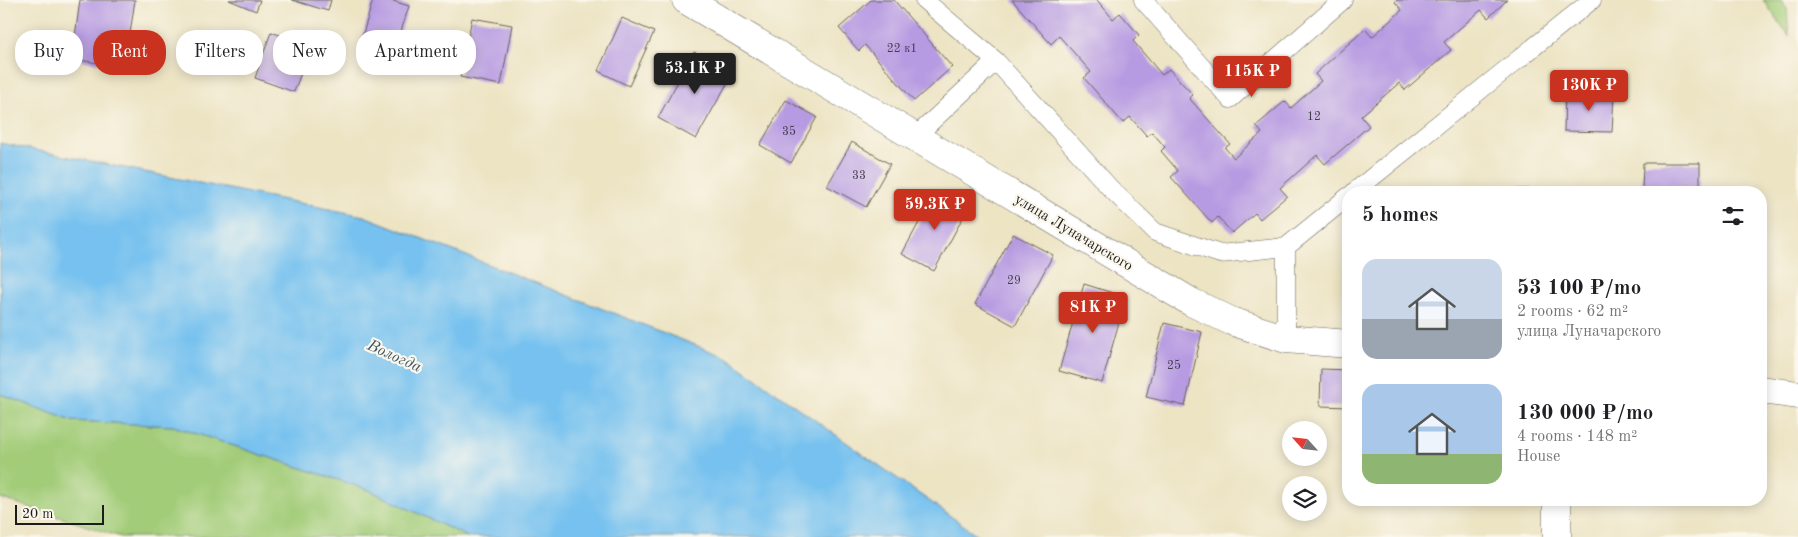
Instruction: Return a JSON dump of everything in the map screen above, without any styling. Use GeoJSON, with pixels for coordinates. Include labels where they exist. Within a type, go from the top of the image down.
{"type":"FeatureCollection","features":[{"type":"Feature","properties":{"kind":"street","name":"улица Луначарского"},"geometry":{"type":"LineString","coordinates":[[686,0],[1192,302],[1231,321],[1286,339],[1342,343]]}},
{"type":"Feature","properties":{"kind":"street"},"geometry":{"type":"LineString","coordinates":[[1767,391],[1798,395]]}},
{"type":"Feature","properties":{"kind":"street"},"geometry":{"type":"LineString","coordinates":[[1556,506],[1557,537]]}},
{"type":"Feature","properties":{"kind":"lane"},"geometry":{"type":"LineString","coordinates":[[924,0],[996,61],[1110,188],[1156,232],[1220,254],[1286,247],[1342,202]]}},
{"type":"Feature","properties":{"kind":"lane"},"geometry":{"type":"LineString","coordinates":[[1144,0],[1230,99],[1343,0]]}},
{"type":"Feature","properties":{"kind":"lane"},"geometry":{"type":"LineString","coordinates":[[1361,186],[1592,0]]}},
{"type":"Feature","properties":{"kind":"lane"},"geometry":{"type":"LineString","coordinates":[[915,137],[996,61]]}},
{"type":"Feature","properties":{"kind":"lane"},"geometry":{"type":"LineString","coordinates":[[1286,247],[1286,339]]}},
{"type":"Feature","properties":{"kind":"green space"},"geometry":{"type":"Polygon","coordinates":[[[1763,0],[1781,0],[1787,9],[1789,36],[1763,0]]]}},
{"type":"Feature","properties":{"kind":"green space"},"geometry":{"type":"Polygon","coordinates":[[[0,394],[72,421],[173,426],[369,490],[468,537],[121,537],[0,498],[0,394]]]}},
{"type":"Feature","properties":{"kind":"water","name":"Вологда"},"geometry":{"type":"Polygon","coordinates":[[[0,143],[364,216],[726,357],[980,537],[468,537],[369,490],[173,426],[72,421],[0,394],[0,143]]]}},
{"type":"Feature","properties":{"kind":"building"},"geometry":{"type":"Polygon","coordinates":[[[80,0],[135,0],[131,30],[93,30],[93,62],[83,61],[83,30],[76,30],[80,0]]]}},
{"type":"Feature","properties":{"kind":"building"},"geometry":{"type":"Polygon","coordinates":[[[229,0],[260,0],[256,11],[229,0]]]}},
{"type":"Feature","properties":{"kind":"building"},"geometry":{"type":"Polygon","coordinates":[[[292,0],[331,0],[328,11],[292,0]]]}},
{"type":"Feature","properties":{"kind":"building"},"geometry":{"type":"Polygon","coordinates":[[[373,0],[390,0],[409,6],[401,30],[364,30],[373,0]]]}},
{"type":"Feature","properties":{"kind":"building"},"geometry":{"type":"Polygon","coordinates":[[[871,0],[894,0],[952,67],[914,101],[865,45],[859,51],[839,28],[871,0]]]}},
{"type":"Feature","properties":{"kind":"building"},"geometry":{"type":"Polygon","coordinates":[[[1012,0],[1097,0],[1113,19],[1120,13],[1139,35],[1133,41],[1162,75],[1169,69],[1193,95],[1189,98],[1230,144],[1225,148],[1234,158],[1262,133],[1256,126],[1285,101],[1291,108],[1321,81],[1315,74],[1365,29],[1372,37],[1402,10],[1395,2],[1397,0],[1507,0],[1488,18],[1481,10],[1444,42],[1451,50],[1405,90],[1399,83],[1361,116],[1369,126],[1325,164],[1317,155],[1280,188],[1287,196],[1260,219],[1255,213],[1232,233],[1218,217],[1212,223],[1171,177],[1178,171],[1161,151],[1165,147],[1152,132],[1147,136],[1130,117],[1123,123],[1084,78],[1091,72],[1059,36],[1051,44],[1012,0]]]}},
{"type":"Feature","properties":{"kind":"building"},"geometry":{"type":"Polygon","coordinates":[[[472,18],[512,25],[501,85],[460,77],[460,75],[476,75],[476,30],[470,30],[472,18]]]}},
{"type":"Feature","properties":{"kind":"building"},"geometry":{"type":"Polygon","coordinates":[[[622,18],[654,32],[629,86],[598,71],[622,18]]]}},
{"type":"Feature","properties":{"kind":"building"},"geometry":{"type":"Polygon","coordinates":[[[271,32],[273,33],[273,75],[300,75],[294,92],[255,78],[256,75],[263,75],[263,55],[271,32]]]}},
{"type":"Feature","properties":{"kind":"building"},"geometry":{"type":"Polygon","coordinates":[[[694,52],[733,73],[696,139],[658,118],[694,52]]]}},
{"type":"Feature","properties":{"kind":"building"},"geometry":{"type":"Polygon","coordinates":[[[1565,91],[1614,93],[1612,132],[1564,131],[1565,91]]]}},
{"type":"Feature","properties":{"kind":"building"},"geometry":{"type":"Polygon","coordinates":[[[786,100],[817,117],[791,163],[760,145],[786,100]]]}},
{"type":"Feature","properties":{"kind":"building"},"geometry":{"type":"Polygon","coordinates":[[[852,142],[890,164],[866,207],[827,186],[852,142]]]}},
{"type":"Feature","properties":{"kind":"building"},"geometry":{"type":"Polygon","coordinates":[[[1643,163],[1700,163],[1700,186],[1642,186],[1643,163]]]}},
{"type":"Feature","properties":{"kind":"building"},"geometry":{"type":"Polygon","coordinates":[[[936,191],[968,208],[934,271],[902,254],[936,191]]]}},
{"type":"Feature","properties":{"kind":"building"},"geometry":{"type":"Polygon","coordinates":[[[1013,234],[1053,255],[1015,326],[975,304],[1013,234]]]}},
{"type":"Feature","properties":{"kind":"building"},"geometry":{"type":"Polygon","coordinates":[[[1084,284],[1126,297],[1102,383],[1059,371],[1084,284]]]}},
{"type":"Feature","properties":{"kind":"building"},"geometry":{"type":"Polygon","coordinates":[[[1164,323],[1202,332],[1185,406],[1146,397],[1164,323]]]}},
{"type":"Feature","properties":{"kind":"building"},"geometry":{"type":"Polygon","coordinates":[[[1321,369],[1342,370],[1342,407],[1320,406],[1321,369]]]}}]}
